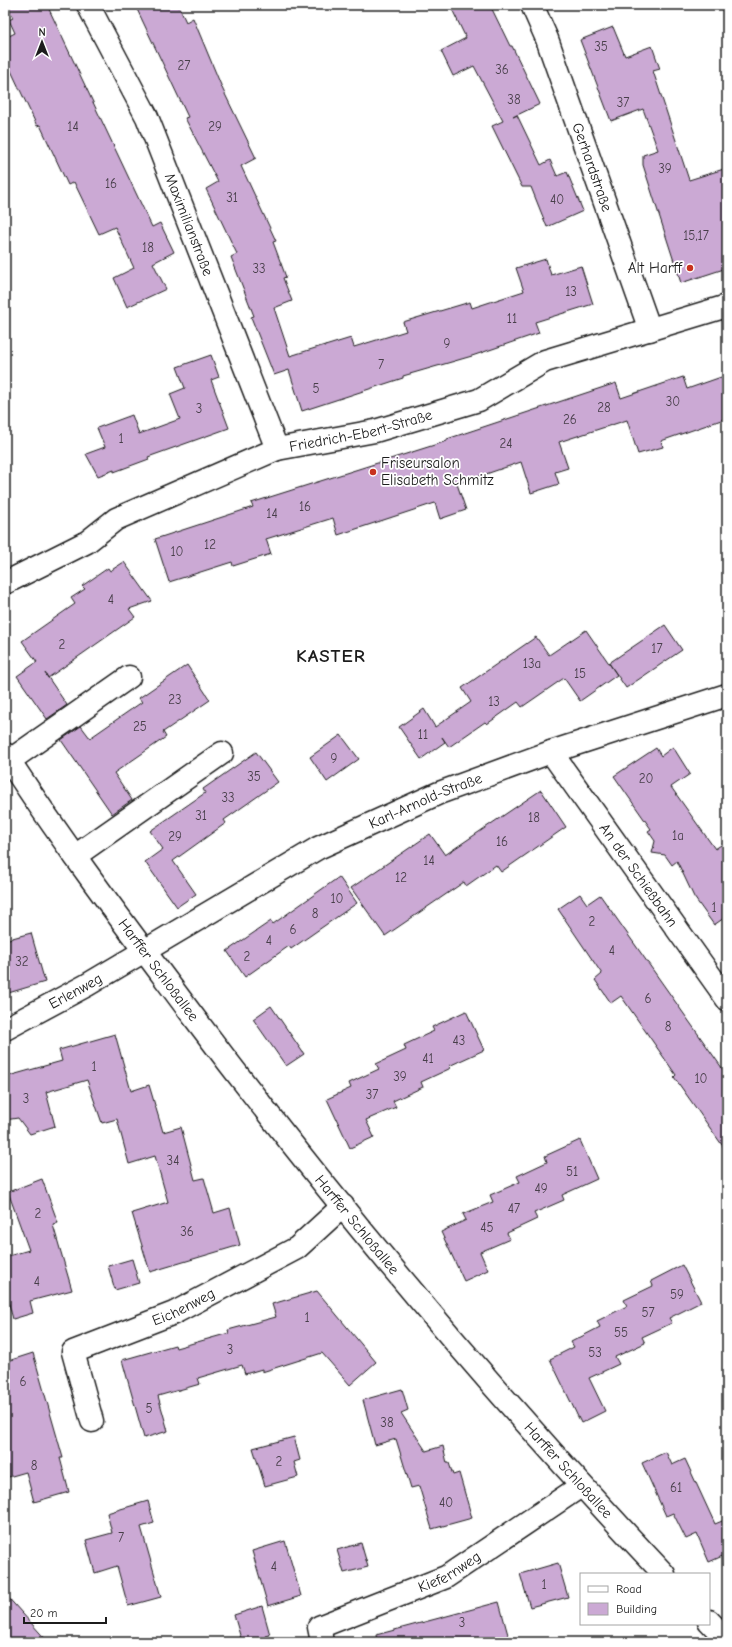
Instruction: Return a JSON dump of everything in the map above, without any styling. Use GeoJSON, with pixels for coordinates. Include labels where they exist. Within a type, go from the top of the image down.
{"type":"FeatureCollection","features":[{"type":"Feature","properties":{"kind":"street","name":"Maximilianstraße"},"geometry":{"type":"LineString","coordinates":[[88,5],[147,117],[277,449]]}},
{"type":"Feature","properties":{"kind":"street","name":"Gerhardstraße"},"geometry":{"type":"LineString","coordinates":[[532,5],[550,47],[650,330]]}},
{"type":"Feature","properties":{"kind":"street","name":"Friedrich-Ebert-Straße"},"geometry":{"type":"LineString","coordinates":[[5,583],[87,542],[116,519],[277,449],[375,431],[479,400],[545,360],[727,306]]}},
{"type":"Feature","properties":{"kind":"street","name":"Harffer Schloßallee"},"geometry":{"type":"LineString","coordinates":[[129,677],[7,758],[75,856],[262,1108],[343,1206],[370,1242],[483,1375],[582,1486],[663,1573]]}},
{"type":"Feature","properties":{"kind":"street","name":"Karl-Arnold-Straße"},"geometry":{"type":"LineString","coordinates":[[144,950],[318,848],[439,793],[551,752],[727,695]]}},
{"type":"Feature","properties":{"kind":"street","name":"An der Schießbahn"},"geometry":{"type":"LineString","coordinates":[[551,752],[727,999]]}},
{"type":"Feature","properties":{"kind":"street"},"geometry":{"type":"LineString","coordinates":[[75,856],[222,754]]}},
{"type":"Feature","properties":{"kind":"street","name":"Erlenweg"},"geometry":{"type":"LineString","coordinates":[[5,1029],[87,985],[144,950]]}},
{"type":"Feature","properties":{"kind":"street","name":"Eichenweg"},"geometry":{"type":"LineString","coordinates":[[92,1421],[73,1352],[174,1313],[297,1248],[343,1206]]}},
{"type":"Feature","properties":{"kind":"street","name":"Kiefernweg"},"geometry":{"type":"LineString","coordinates":[[322,1642],[319,1627],[446,1577],[582,1486]]}},
{"type":"Feature","properties":{"kind":"street"},"geometry":{"type":"LineString","coordinates":[[710,1622],[727,1640]]}},
{"type":"Feature","properties":{"kind":"building"},"geometry":{"type":"Polygon","coordinates":[[[7,5],[47,5],[152,227],[160,223],[174,252],[153,263],[166,289],[127,307],[114,278],[134,268],[115,227],[99,234],[74,182],[68,185],[40,125],[37,126],[5,58],[5,38],[15,33],[9,20],[13,18],[7,5]]]}},
{"type":"Feature","properties":{"kind":"building"},"geometry":{"type":"Polygon","coordinates":[[[135,5],[178,5],[186,22],[193,18],[223,90],[256,158],[241,166],[276,241],[273,242],[286,277],[283,278],[292,301],[274,308],[290,356],[351,338],[354,347],[406,331],[403,322],[470,302],[472,308],[524,291],[516,268],[546,259],[551,275],[581,266],[593,304],[535,322],[539,333],[472,356],[403,376],[403,378],[302,411],[289,370],[274,375],[251,317],[254,316],[231,257],[237,254],[206,189],[218,182],[185,118],[188,117],[135,5]]]}},
{"type":"Feature","properties":{"kind":"building"},"geometry":{"type":"Polygon","coordinates":[[[450,5],[490,5],[540,104],[517,115],[541,165],[550,160],[557,176],[567,172],[583,211],[547,227],[531,187],[522,187],[492,126],[503,121],[474,66],[453,76],[441,51],[466,38],[450,5]]]}},
{"type":"Feature","properties":{"kind":"building"},"geometry":{"type":"Polygon","coordinates":[[[613,27],[625,56],[652,46],[660,69],[653,71],[689,180],[727,168],[727,268],[681,283],[643,165],[643,155],[658,150],[643,109],[611,121],[580,40],[613,27]]]}},
{"type":"Feature","properties":{"kind":"building"},"geometry":{"type":"Polygon","coordinates":[[[211,355],[219,377],[211,380],[229,428],[148,457],[149,459],[114,472],[114,470],[98,476],[86,454],[105,447],[97,428],[132,415],[139,434],[180,419],[170,394],[185,388],[177,367],[211,355]]]}},
{"type":"Feature","properties":{"kind":"building"},"geometry":{"type":"Polygon","coordinates":[[[727,375],[727,418],[661,441],[663,447],[638,454],[627,420],[559,442],[568,468],[555,472],[559,484],[531,493],[521,462],[457,484],[466,510],[440,519],[435,503],[338,535],[333,518],[266,539],[271,554],[233,566],[232,562],[169,582],[155,539],[253,507],[251,503],[447,441],[447,439],[616,383],[621,398],[683,377],[687,389],[727,375]]]}},
{"type":"Feature","properties":{"kind":"building"},"geometry":{"type":"Polygon","coordinates":[[[124,562],[152,601],[129,609],[135,617],[48,678],[67,705],[47,719],[17,676],[37,662],[22,641],[75,604],[71,598],[85,589],[82,586],[108,568],[110,571],[124,562]]]}},
{"type":"Feature","properties":{"kind":"building"},"geometry":{"type":"Polygon","coordinates":[[[665,625],[682,650],[626,688],[609,663],[665,625]]]}},
{"type":"Feature","properties":{"kind":"building"},"geometry":{"type":"Polygon","coordinates":[[[586,630],[617,675],[580,701],[564,678],[522,707],[518,702],[487,724],[485,722],[449,747],[442,737],[445,742],[421,759],[399,727],[424,709],[435,727],[471,702],[462,688],[536,637],[549,655],[586,630]]]}},
{"type":"Feature","properties":{"kind":"building"},"geometry":{"type":"Polygon","coordinates":[[[187,665],[210,700],[163,732],[166,737],[114,773],[132,800],[112,814],[61,740],[81,726],[90,738],[142,702],[139,698],[187,665]]]}},
{"type":"Feature","properties":{"kind":"building"},"geometry":{"type":"Polygon","coordinates":[[[341,735],[359,759],[327,782],[310,757],[341,735]]]}},
{"type":"Feature","properties":{"kind":"building"},"geometry":{"type":"Polygon","coordinates":[[[673,747],[690,774],[671,787],[715,849],[727,841],[727,916],[714,925],[694,897],[677,861],[672,865],[665,855],[652,853],[655,841],[648,831],[651,829],[614,776],[656,748],[661,756],[673,747]]]}},
{"type":"Feature","properties":{"kind":"building"},"geometry":{"type":"Polygon","coordinates":[[[256,752],[278,782],[224,820],[226,823],[173,861],[196,894],[177,907],[145,862],[163,849],[150,831],[205,793],[203,789],[256,752]]]}},
{"type":"Feature","properties":{"kind":"building"},"geometry":{"type":"Polygon","coordinates":[[[541,790],[566,827],[501,872],[496,865],[466,886],[464,882],[385,936],[351,888],[430,834],[445,855],[541,790]]]}},
{"type":"Feature","properties":{"kind":"building"},"geometry":{"type":"Polygon","coordinates":[[[339,877],[357,903],[291,949],[289,946],[245,977],[227,951],[271,921],[273,924],[339,877]]]}},
{"type":"Feature","properties":{"kind":"building"},"geometry":{"type":"Polygon","coordinates":[[[580,894],[587,904],[600,895],[727,1075],[727,1152],[674,1077],[676,1075],[621,996],[611,1003],[595,980],[602,974],[558,909],[580,894]]]}},
{"type":"Feature","properties":{"kind":"building"},"geometry":{"type":"Polygon","coordinates":[[[31,933],[45,982],[5,994],[5,940],[31,933]]]}},
{"type":"Feature","properties":{"kind":"building"},"geometry":{"type":"Polygon","coordinates":[[[271,1006],[304,1054],[286,1066],[253,1019],[271,1006]]]}},
{"type":"Feature","properties":{"kind":"building"},"geometry":{"type":"Polygon","coordinates":[[[466,1011],[484,1050],[449,1066],[451,1068],[421,1082],[423,1087],[393,1101],[396,1107],[366,1120],[374,1137],[350,1148],[327,1099],[351,1088],[349,1083],[379,1069],[376,1064],[406,1050],[404,1045],[434,1031],[432,1027],[466,1011]]]}},
{"type":"Feature","properties":{"kind":"building"},"geometry":{"type":"Polygon","coordinates":[[[115,1034],[131,1091],[149,1085],[163,1132],[181,1127],[195,1180],[204,1178],[214,1213],[230,1208],[240,1245],[150,1272],[132,1213],[168,1202],[155,1156],[129,1164],[117,1119],[102,1123],[87,1080],[46,1092],[55,1126],[30,1134],[18,1118],[5,1120],[5,1077],[62,1061],[59,1050],[115,1034]]]}},
{"type":"Feature","properties":{"kind":"building"},"geometry":{"type":"Polygon","coordinates":[[[580,1140],[597,1179],[562,1195],[564,1200],[534,1213],[537,1219],[507,1233],[510,1239],[480,1252],[488,1270],[464,1281],[441,1232],[466,1220],[463,1214],[493,1202],[490,1195],[520,1182],[517,1176],[547,1162],[545,1156],[580,1140]]]}},
{"type":"Feature","properties":{"kind":"building"},"geometry":{"type":"Polygon","coordinates":[[[42,1179],[58,1223],[53,1225],[72,1290],[30,1301],[33,1313],[13,1319],[5,1290],[5,1257],[29,1250],[8,1192],[42,1179]]]}},
{"type":"Feature","properties":{"kind":"building"},"geometry":{"type":"Polygon","coordinates":[[[132,1259],[139,1283],[115,1290],[108,1266],[132,1259]]]}},
{"type":"Feature","properties":{"kind":"building"},"geometry":{"type":"Polygon","coordinates":[[[682,1265],[701,1302],[669,1318],[672,1323],[642,1337],[645,1343],[615,1357],[619,1364],[589,1378],[605,1411],[581,1423],[550,1359],[574,1347],[571,1342],[600,1327],[597,1321],[627,1306],[624,1300],[653,1286],[651,1281],[682,1265]]]}},
{"type":"Feature","properties":{"kind":"building"},"geometry":{"type":"Polygon","coordinates":[[[317,1291],[376,1362],[350,1385],[322,1353],[262,1372],[262,1369],[245,1374],[242,1365],[198,1378],[200,1384],[158,1396],[168,1431],[144,1438],[122,1360],[175,1345],[176,1348],[229,1333],[228,1330],[276,1317],[272,1304],[317,1291]]]}},
{"type":"Feature","properties":{"kind":"building"},"geometry":{"type":"Polygon","coordinates":[[[33,1353],[63,1458],[60,1458],[69,1492],[34,1502],[26,1472],[5,1478],[5,1362],[33,1353]]]}},
{"type":"Feature","properties":{"kind":"building"},"geometry":{"type":"Polygon","coordinates":[[[402,1389],[408,1410],[401,1413],[426,1451],[443,1446],[447,1463],[449,1463],[453,1475],[459,1473],[472,1518],[432,1529],[419,1486],[411,1488],[396,1439],[375,1445],[363,1400],[402,1389]]]}},
{"type":"Feature","properties":{"kind":"building"},"geometry":{"type":"Polygon","coordinates":[[[294,1437],[300,1460],[294,1462],[298,1477],[265,1486],[253,1448],[294,1437]]]}},
{"type":"Feature","properties":{"kind":"building"},"geometry":{"type":"Polygon","coordinates":[[[666,1452],[672,1465],[685,1459],[715,1524],[727,1519],[727,1554],[709,1562],[697,1534],[686,1539],[673,1513],[666,1516],[642,1463],[666,1452]]]}},
{"type":"Feature","properties":{"kind":"building"},"geometry":{"type":"Polygon","coordinates":[[[148,1501],[154,1523],[141,1527],[161,1597],[128,1606],[117,1566],[95,1573],[86,1540],[112,1533],[107,1513],[148,1501]]]}},
{"type":"Feature","properties":{"kind":"building"},"geometry":{"type":"Polygon","coordinates":[[[285,1541],[301,1596],[268,1606],[252,1551],[285,1541]]]}},
{"type":"Feature","properties":{"kind":"building"},"geometry":{"type":"Polygon","coordinates":[[[361,1543],[368,1567],[344,1573],[337,1550],[361,1543]]]}},
{"type":"Feature","properties":{"kind":"building"},"geometry":{"type":"Polygon","coordinates":[[[558,1563],[568,1597],[530,1607],[520,1574],[558,1563]]]}},
{"type":"Feature","properties":{"kind":"building"},"geometry":{"type":"Polygon","coordinates":[[[5,1594],[48,1642],[5,1642],[5,1594]]]}},
{"type":"Feature","properties":{"kind":"building"},"geometry":{"type":"Polygon","coordinates":[[[499,1602],[510,1642],[377,1642],[376,1635],[499,1602]]]}},
{"type":"Feature","properties":{"kind":"building"},"geometry":{"type":"Polygon","coordinates":[[[262,1606],[270,1635],[266,1636],[268,1642],[242,1642],[234,1615],[262,1606]]]}},
{"type":"Feature","properties":{"kind":"place","name":"Alt Harff"},"geometry":{"type":"Point","coordinates":[690,268]}},
{"type":"Feature","properties":{"kind":"place","name":"Friseursalon Elisabeth Schmitz"},"geometry":{"type":"Point","coordinates":[373,472]}},
{"type":"Feature","properties":{"kind":"district","name":"KASTER"},"geometry":{"type":"Point","coordinates":[331,655]}}]}
